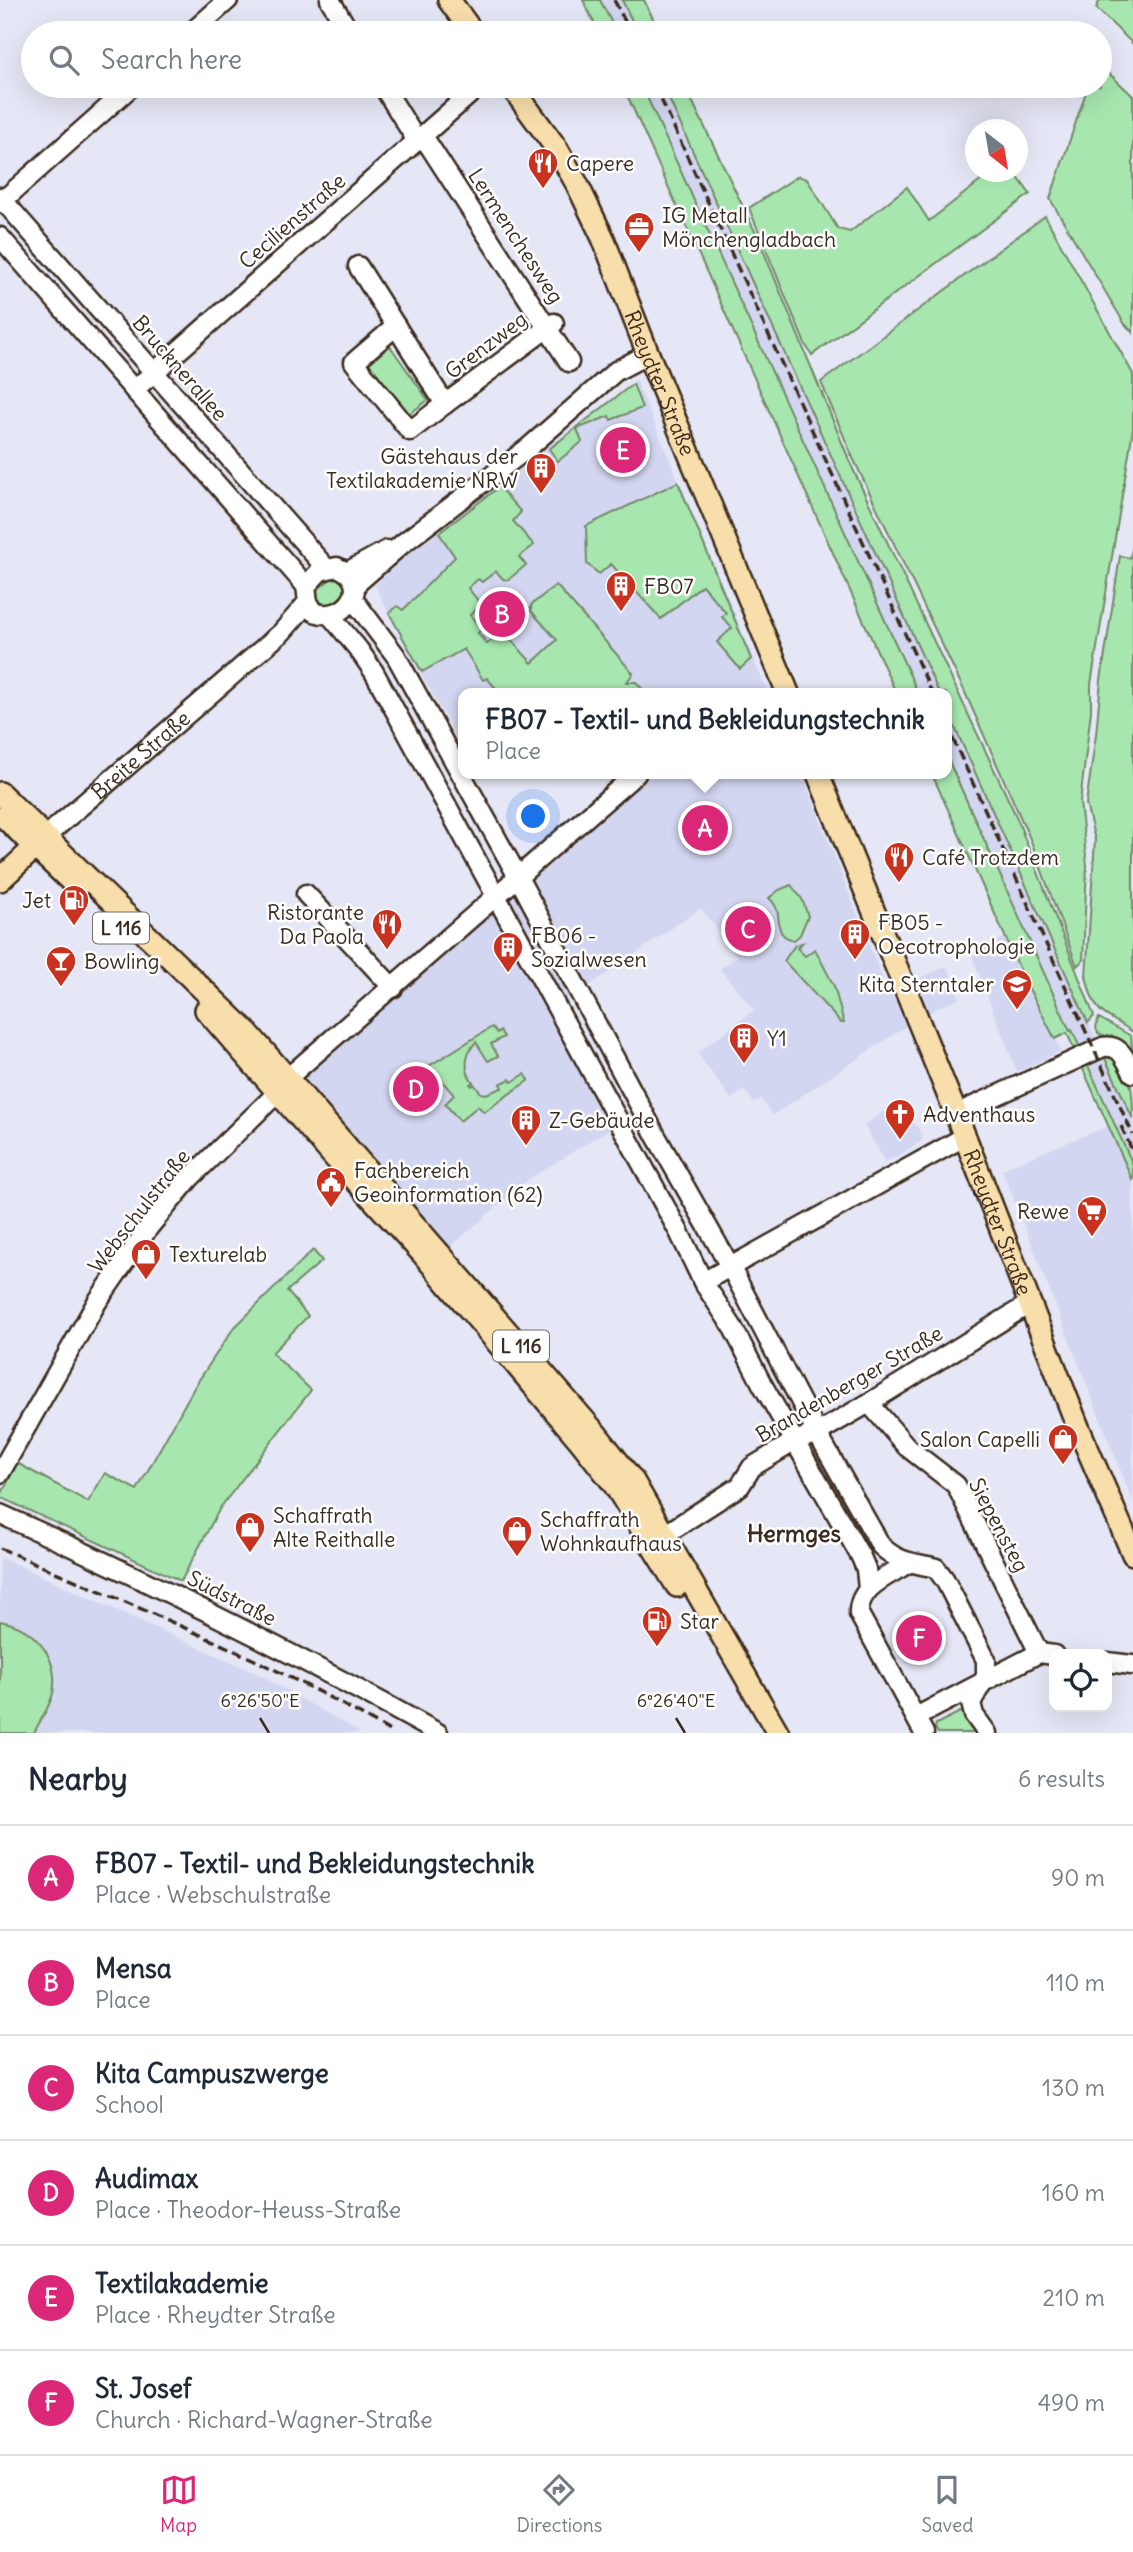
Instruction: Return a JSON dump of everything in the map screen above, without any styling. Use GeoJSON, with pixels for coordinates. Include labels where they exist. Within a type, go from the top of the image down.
{"type":"FeatureCollection","features":[{"type":"Feature","properties":{"kind":"main road"},"geometry":{"type":"LineString","coordinates":[[449,0],[464,21]]}},
{"type":"Feature","properties":{"kind":"main road","name":"Rheydter Straße"},"geometry":{"type":"LineString","coordinates":[[520,98],[577,184],[608,250],[786,688]]}},
{"type":"Feature","properties":{"kind":"main road","name":"Rheydter Straße"},"geometry":{"type":"LineString","coordinates":[[820,779],[1088,1450],[1133,1553]]}},
{"type":"Feature","properties":{"kind":"main road","name":"L 116"},"geometry":{"type":"LineString","coordinates":[[0,793],[40,842],[171,974],[209,1003],[287,1082],[597,1435],[633,1481],[778,1733]]}},
{"type":"Feature","properties":{"kind":"main road","name":"L 116"},"geometry":{"type":"LineString","coordinates":[[0,813],[40,842]]}},
{"type":"Feature","properties":{"kind":"main road","name":"Breite Straße"},"geometry":{"type":"LineString","coordinates":[[0,880],[40,842]]}},
{"type":"Feature","properties":{"kind":"main road","name":"L 116"},"geometry":{"type":"LineString","coordinates":[[287,1082],[327,1150],[422,1254],[582,1441],[614,1483],[762,1733]]}},
{"type":"Feature","properties":{"kind":"street"},"geometry":{"type":"LineString","coordinates":[[204,21],[228,0]]}},
{"type":"Feature","properties":{"kind":"street"},"geometry":{"type":"LineString","coordinates":[[330,0],[343,21]]}},
{"type":"Feature","properties":{"kind":"street"},"geometry":{"type":"LineString","coordinates":[[1,200],[118,98]]}},
{"type":"Feature","properties":{"kind":"street","name":"Lermenchesweg"},"geometry":{"type":"LineString","coordinates":[[392,98],[551,325],[569,362]]}},
{"type":"Feature","properties":{"kind":"street","name":"Cecilienstraße"},"geometry":{"type":"LineString","coordinates":[[134,390],[465,98]]}},
{"type":"Feature","properties":{"kind":"street","name":"Brucknerallee"},"geometry":{"type":"LineString","coordinates":[[1,200],[326,568]]}},
{"type":"Feature","properties":{"kind":"street"},"geometry":{"type":"LineString","coordinates":[[0,237],[374,672],[679,1232],[703,1282],[732,1326],[861,1556],[866,1569],[868,1589]]}},
{"type":"Feature","properties":{"kind":"street","name":"Grenzweg"},"geometry":{"type":"LineString","coordinates":[[358,266],[445,404]]}},
{"type":"Feature","properties":{"kind":"street","name":"Grenzweg"},"geometry":{"type":"LineString","coordinates":[[396,326],[354,362],[410,431],[551,325]]}},
{"type":"Feature","properties":{"kind":"street"},"geometry":{"type":"LineString","coordinates":[[314,604],[343,610],[352,585],[379,553],[402,544],[527,448],[616,371],[648,354]]}},
{"type":"Feature","properties":{"kind":"street"},"geometry":{"type":"LineString","coordinates":[[314,604],[313,576],[326,568],[337,567],[352,585],[396,656],[458,768]]}},
{"type":"Feature","properties":{"kind":"street","name":"Breite Straße"},"geometry":{"type":"LineString","coordinates":[[40,842],[314,604]]}},
{"type":"Feature","properties":{"kind":"street"},"geometry":{"type":"LineString","coordinates":[[464,779],[634,1095],[731,1268],[817,1433],[881,1546],[890,1555],[907,1564],[936,1569],[945,1580],[985,1655],[987,1666],[983,1683],[971,1703],[971,1709],[987,1733]]}},
{"type":"Feature","properties":{"kind":"street","name":"Webschulstraße"},"geometry":{"type":"LineString","coordinates":[[0,1473],[97,1302],[149,1227],[190,1178],[287,1082],[630,779]]}},
{"type":"Feature","properties":{"kind":"street"},"geometry":{"type":"LineString","coordinates":[[306,894],[393,988]]}},
{"type":"Feature","properties":{"kind":"street"},"geometry":{"type":"LineString","coordinates":[[956,1114],[1103,1046],[1121,1051],[1133,1073]]}},
{"type":"Feature","properties":{"kind":"street"},"geometry":{"type":"LineString","coordinates":[[611,1108],[634,1095]]}},
{"type":"Feature","properties":{"kind":"street"},"geometry":{"type":"LineString","coordinates":[[703,1282],[964,1137]]}},
{"type":"Feature","properties":{"kind":"street","name":"Brandenberger Straße"},"geometry":{"type":"LineString","coordinates":[[664,1535],[740,1486],[752,1467],[795,1441],[817,1433],[869,1403],[1030,1304]]}},
{"type":"Feature","properties":{"kind":"street","name":"Siepensteg"},"geometry":{"type":"LineString","coordinates":[[869,1403],[907,1447],[956,1485],[1046,1654],[983,1683],[920,1725]]}},
{"type":"Feature","properties":{"kind":"street","name":"Südstraße"},"geometry":{"type":"LineString","coordinates":[[0,1514],[140,1577],[341,1678],[438,1733]]}},
{"type":"Feature","properties":{"kind":"street"},"geometry":{"type":"LineString","coordinates":[[635,1515],[664,1535]]}},
{"type":"Feature","properties":{"kind":"street"},"geometry":{"type":"LineString","coordinates":[[907,1564],[868,1589],[859,1602],[859,1614],[920,1725]]}},
{"type":"Feature","properties":{"kind":"street"},"geometry":{"type":"LineString","coordinates":[[1112,1663],[1132,1665]]}},
{"type":"Feature","properties":{"kind":"shaded area"},"geometry":{"type":"Polygon","coordinates":[[[600,0],[622,0],[632,21],[611,21],[600,0]]]}},
{"type":"Feature","properties":{"kind":"shaded area"},"geometry":{"type":"Polygon","coordinates":[[[647,98],[668,98],[937,688],[916,688],[647,98]]]}},
{"type":"Feature","properties":{"kind":"shaded area"},"geometry":{"type":"Polygon","coordinates":[[[636,380],[766,688],[458,688],[458,740],[396,629],[375,585],[407,555],[636,380]]]}},
{"type":"Feature","properties":{"kind":"shaded area"},"geometry":{"type":"Polygon","coordinates":[[[952,723],[1133,1119],[1133,1166],[1007,895],[952,768],[952,723]]]}},
{"type":"Feature","properties":{"kind":"shaded area"},"geometry":{"type":"Polygon","coordinates":[[[625,779],[804,779],[888,992],[947,966],[960,998],[908,1025],[773,1115],[761,1099],[754,1103],[744,1090],[731,1099],[697,1053],[754,1010],[720,969],[737,956],[701,908],[592,984],[546,1009],[610,1129],[529,1179],[450,1247],[299,1078],[625,779]]]}},
{"type":"Feature","properties":{"kind":"shaded area","name":"Kita Sterntaler"},"geometry":{"type":"Polygon","coordinates":[[[1005,937],[1061,1051],[1017,1072],[971,954],[1005,937]]]}},
{"type":"Feature","properties":{"kind":"shaded area"},"geometry":{"type":"Polygon","coordinates":[[[896,1103],[909,1124],[913,1122],[919,1129],[923,1140],[885,1162],[864,1125],[896,1103]]]}},
{"type":"Feature","properties":{"kind":"shaded area"},"geometry":{"type":"Polygon","coordinates":[[[1108,1126],[1133,1181],[1133,1502],[1002,1169],[1108,1126]]]}},
{"type":"Feature","properties":{"kind":"shaded area"},"geometry":{"type":"Polygon","coordinates":[[[0,1557],[262,1676],[361,1733],[0,1733],[0,1557]]]}},
{"type":"Feature","properties":{"kind":"green space"},"geometry":{"type":"Polygon","coordinates":[[[583,0],[600,0],[611,21],[593,21],[583,0]]]}},
{"type":"Feature","properties":{"kind":"green space"},"geometry":{"type":"Polygon","coordinates":[[[622,0],[644,0],[654,21],[632,21],[622,0]]]}},
{"type":"Feature","properties":{"kind":"green space"},"geometry":{"type":"Polygon","coordinates":[[[1100,0],[1133,0],[1133,44],[1112,21],[1096,8],[1100,0]]]}},
{"type":"Feature","properties":{"kind":"green space"},"geometry":{"type":"Polygon","coordinates":[[[1112,76],[1133,96],[1133,333],[1124,323],[1050,199],[1084,98],[1112,98],[1112,76]]]}},
{"type":"Feature","properties":{"kind":"green space"},"geometry":{"type":"Polygon","coordinates":[[[628,98],[647,98],[916,688],[894,688],[628,98]]]}},
{"type":"Feature","properties":{"kind":"green space"},"geometry":{"type":"Polygon","coordinates":[[[668,98],[691,98],[759,240],[852,467],[1016,816],[1094,1016],[1088,1023],[952,721],[952,688],[937,688],[668,98]]]}},
{"type":"Feature","properties":{"kind":"green space"},"geometry":{"type":"Polygon","coordinates":[[[798,176],[807,179],[838,229],[850,232],[907,187],[929,221],[979,182],[1021,182],[1030,194],[812,355],[805,344],[749,208],[798,176]]]}},
{"type":"Feature","properties":{"kind":"green space"},"geometry":{"type":"Polygon","coordinates":[[[1045,216],[1133,374],[1133,429],[1091,684],[1091,711],[1080,802],[1087,865],[1083,960],[1077,966],[1031,841],[963,688],[853,458],[821,382],[1045,216]]]}},
{"type":"Feature","properties":{"kind":"green space"},"geometry":{"type":"Polygon","coordinates":[[[390,346],[428,400],[409,414],[367,365],[390,346]]]}},
{"type":"Feature","properties":{"kind":"green space"},"geometry":{"type":"Polygon","coordinates":[[[633,384],[642,408],[611,420],[609,416],[577,429],[582,442],[558,461],[549,449],[633,384]]]}},
{"type":"Feature","properties":{"kind":"green space"},"geometry":{"type":"Polygon","coordinates":[[[678,482],[751,659],[740,669],[717,642],[732,628],[722,617],[726,613],[702,585],[661,619],[611,564],[599,574],[587,564],[586,526],[678,482]]]}},
{"type":"Feature","properties":{"kind":"green space"},"geometry":{"type":"Polygon","coordinates":[[[499,487],[521,512],[513,521],[534,545],[519,557],[526,565],[508,580],[503,579],[496,571],[482,582],[478,579],[468,588],[479,602],[478,608],[470,615],[481,629],[478,633],[487,644],[500,633],[505,633],[532,663],[557,640],[531,611],[531,605],[556,585],[633,673],[627,682],[636,682],[641,688],[496,688],[487,678],[483,680],[464,649],[422,672],[389,613],[397,606],[403,610],[455,557],[439,533],[499,487]]]}},
{"type":"Feature","properties":{"kind":"green space"},"geometry":{"type":"Polygon","coordinates":[[[1133,545],[1133,1032],[1101,1011],[1093,999],[1086,976],[1095,840],[1086,804],[1120,556],[1130,558],[1133,545]]]}},
{"type":"Feature","properties":{"kind":"green space"},"geometry":{"type":"Polygon","coordinates":[[[339,577],[346,584],[344,594],[332,604],[322,604],[317,598],[317,590],[332,578],[339,577]]]}},
{"type":"Feature","properties":{"kind":"green space"},"geometry":{"type":"Polygon","coordinates":[[[952,768],[1133,1165],[1133,1181],[1067,1033],[1055,1039],[1026,983],[934,779],[952,779],[952,768]]]}},
{"type":"Feature","properties":{"kind":"green space"},"geometry":{"type":"Polygon","coordinates":[[[791,885],[802,899],[808,916],[800,935],[794,940],[782,933],[777,911],[769,898],[791,885]]]}},
{"type":"Feature","properties":{"kind":"green space"},"geometry":{"type":"Polygon","coordinates":[[[802,943],[797,948],[805,956],[815,949],[834,986],[844,1023],[841,1023],[784,961],[795,945],[802,943]]]}},
{"type":"Feature","properties":{"kind":"green space"},"geometry":{"type":"Polygon","coordinates":[[[1099,1018],[1131,1036],[1133,1057],[1116,1041],[1097,1032],[1099,1018]]]}},
{"type":"Feature","properties":{"kind":"green space"},"geometry":{"type":"Polygon","coordinates":[[[492,1027],[504,1037],[491,1044],[498,1056],[488,1061],[476,1042],[469,1051],[467,1062],[473,1082],[470,1084],[474,1084],[481,1093],[486,1094],[502,1088],[500,1084],[510,1079],[512,1082],[525,1074],[529,1080],[484,1112],[478,1106],[460,1121],[445,1104],[454,1095],[429,1066],[492,1027]]]}},
{"type":"Feature","properties":{"kind":"green space"},"geometry":{"type":"Polygon","coordinates":[[[1112,1057],[1119,1062],[1128,1076],[1133,1119],[1105,1058],[1112,1057]]]}},
{"type":"Feature","properties":{"kind":"green space"},"geometry":{"type":"Polygon","coordinates":[[[313,1250],[322,1261],[287,1291],[308,1316],[272,1353],[311,1390],[220,1508],[181,1581],[0,1497],[17,1463],[88,1502],[105,1473],[137,1490],[195,1386],[233,1329],[313,1250]]]}},
{"type":"Feature","properties":{"kind":"green space"},"geometry":{"type":"Polygon","coordinates":[[[0,1621],[12,1624],[34,1637],[48,1656],[52,1667],[52,1698],[34,1733],[0,1733],[0,1621]]]}},
{"type":"Feature","properties":{"kind":"green space"},"geometry":{"type":"Polygon","coordinates":[[[960,1712],[965,1713],[976,1733],[938,1733],[936,1724],[960,1712]]]}},
{"type":"Feature","properties":{"kind":"railway"},"geometry":{"type":"LineString","coordinates":[[614,0],[625,21]]}},
{"type":"Feature","properties":{"kind":"railway"},"geometry":{"type":"LineString","coordinates":[[660,98],[930,688]]}},
{"type":"Feature","properties":{"kind":"railway"},"geometry":{"type":"LineString","coordinates":[[952,737],[1133,1135]]}},
{"type":"Feature","properties":{"kind":"railway"},"geometry":{"type":"LineString","coordinates":[[1121,1126],[1133,1152]]}},
{"type":"Feature","properties":{"kind":"railway"},"geometry":{"type":"LineString","coordinates":[[0,1548],[249,1657],[393,1733]]}},
{"type":"Feature","properties":{"kind":"place","name":"Capere"},"geometry":{"type":"Point","coordinates":[543,190]}},
{"type":"Feature","properties":{"kind":"place","name":"IG Metall Mönchengladbach"},"geometry":{"type":"Point","coordinates":[639,254]}},
{"type":"Feature","properties":{"kind":"place","name":"Textilakademie"},"geometry":{"type":"Point","coordinates":[623,450]}},
{"type":"Feature","properties":{"kind":"place","name":"Gästehaus der Textilakademie NRW"},"geometry":{"type":"Point","coordinates":[541,495]}},
{"type":"Feature","properties":{"kind":"place","name":"FB07"},"geometry":{"type":"Point","coordinates":[621,613]}},
{"type":"Feature","properties":{"kind":"place","name":"Mensa"},"geometry":{"type":"Point","coordinates":[502,614]}},
{"type":"Feature","properties":{"kind":"place","name":"FB07 - Textil- und Bekleidungstechnik"},"geometry":{"type":"Point","coordinates":[705,828]}},
{"type":"Feature","properties":{"kind":"place","name":"Café Trotzdem"},"geometry":{"type":"Point","coordinates":[899,884]}},
{"type":"Feature","properties":{"kind":"place","name":"Jet"},"geometry":{"type":"Point","coordinates":[74,927]}},
{"type":"Feature","properties":{"kind":"place","name":"Kita Campuszwerge"},"geometry":{"type":"Point","coordinates":[748,929]}},
{"type":"Feature","properties":{"kind":"place","name":"Ristorante Da Paola"},"geometry":{"type":"Point","coordinates":[387,951]}},
{"type":"Feature","properties":{"kind":"place","name":"FB05 - Oecotrophologie"},"geometry":{"type":"Point","coordinates":[855,961]}},
{"type":"Feature","properties":{"kind":"place","name":"FB06 - Sozialwesen"},"geometry":{"type":"Point","coordinates":[508,974]}},
{"type":"Feature","properties":{"kind":"place","name":"Bowling"},"geometry":{"type":"Point","coordinates":[61,988]}},
{"type":"Feature","properties":{"kind":"place","name":"Kita Sterntaler"},"geometry":{"type":"Point","coordinates":[1017,1011]}},
{"type":"Feature","properties":{"kind":"place","name":"Y1"},"geometry":{"type":"Point","coordinates":[744,1065]}},
{"type":"Feature","properties":{"kind":"place","name":"Audimax"},"geometry":{"type":"Point","coordinates":[416,1089]}},
{"type":"Feature","properties":{"kind":"place","name":"Adventhaus"},"geometry":{"type":"Point","coordinates":[900,1141]}},
{"type":"Feature","properties":{"kind":"place","name":"Z-Gebäude"},"geometry":{"type":"Point","coordinates":[526,1147]}},
{"type":"Feature","properties":{"kind":"place","name":"Fachbereich Geoinformation (62)"},"geometry":{"type":"Point","coordinates":[331,1209]}},
{"type":"Feature","properties":{"kind":"place","name":"Rewe"},"geometry":{"type":"Point","coordinates":[1092,1238]}},
{"type":"Feature","properties":{"kind":"place","name":"Texturelab"},"geometry":{"type":"Point","coordinates":[146,1281]}},
{"type":"Feature","properties":{"kind":"place","name":"Salon Capelli"},"geometry":{"type":"Point","coordinates":[1063,1466]}},
{"type":"Feature","properties":{"kind":"place","name":"Schaffrath Alte Reithalle"},"geometry":{"type":"Point","coordinates":[250,1554]}},
{"type":"Feature","properties":{"kind":"place","name":"Schaffrath Wohnkaufhaus"},"geometry":{"type":"Point","coordinates":[517,1558]}},
{"type":"Feature","properties":{"kind":"place","name":"St. Josef"},"geometry":{"type":"Point","coordinates":[919,1638]}},
{"type":"Feature","properties":{"kind":"place","name":"Star"},"geometry":{"type":"Point","coordinates":[657,1648]}},
{"type":"Feature","properties":{"kind":"district","name":"Hermges"},"geometry":{"type":"Point","coordinates":[794,1533]}}]}
